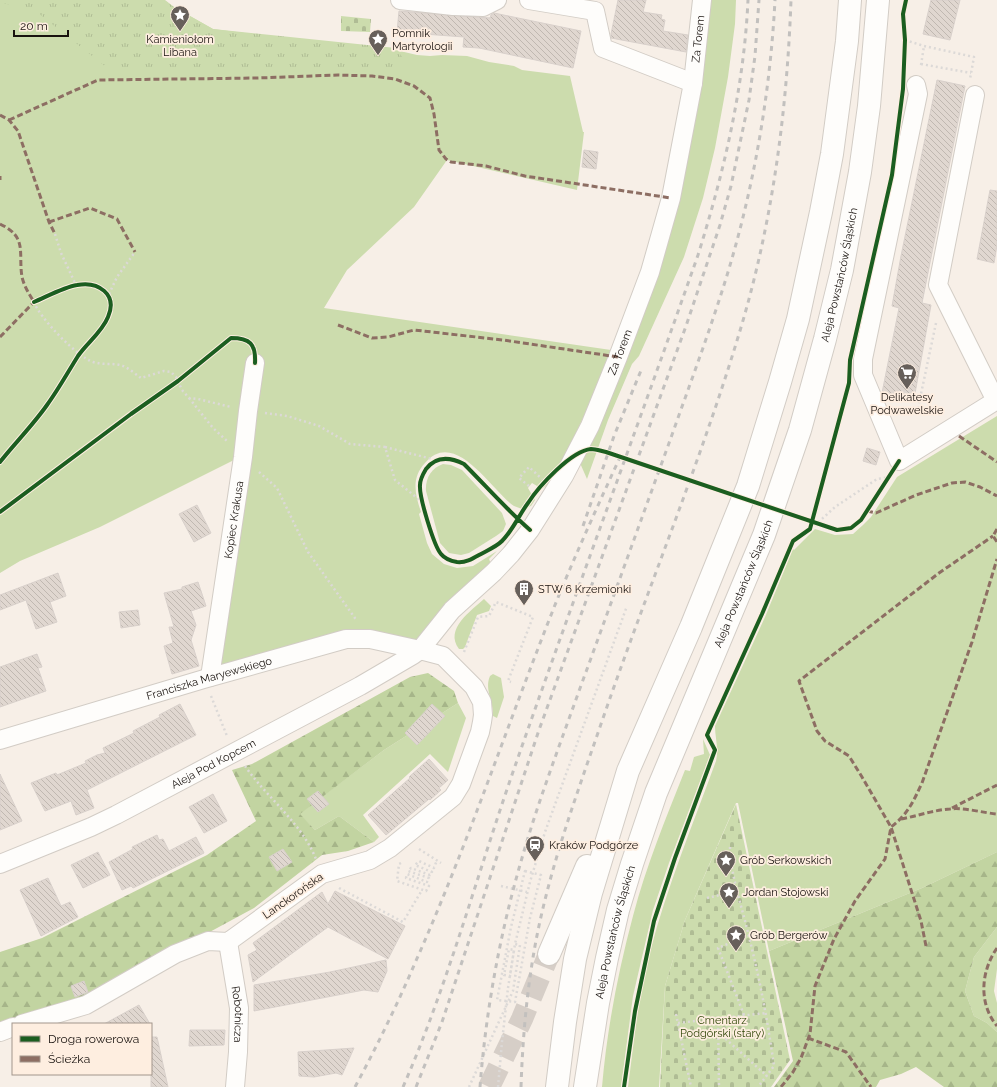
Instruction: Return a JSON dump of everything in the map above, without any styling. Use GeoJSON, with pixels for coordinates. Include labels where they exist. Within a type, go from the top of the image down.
{"type":"FeatureCollection","features":[{"type":"Feature","properties":{"kind":"main road"},"geometry":{"type":"LineString","coordinates":[[550,954],[719,561],[748,486],[798,319],[821,212],[840,97],[847,41],[850,0]]}},
{"type":"Feature","properties":{"kind":"main road","name":"Aleja Powstańców Śląskich"},"geometry":{"type":"LineString","coordinates":[[585,1087],[598,1003],[607,958],[618,910],[632,864],[656,794],[764,535],[800,430],[819,362],[842,270],[855,202],[869,106],[878,0]]}},
{"type":"Feature","properties":{"kind":"main road"},"geometry":{"type":"LineString","coordinates":[[557,1087],[575,959],[591,893],[628,771]]}},
{"type":"Feature","properties":{"kind":"street"},"geometry":{"type":"LineString","coordinates":[[400,0],[453,6],[483,7],[497,0]]}},
{"type":"Feature","properties":{"kind":"street"},"geometry":{"type":"LineString","coordinates":[[529,0],[595,11],[603,48],[693,83]]}},
{"type":"Feature","properties":{"kind":"street","name":"Za Torem"},"geometry":{"type":"LineString","coordinates":[[420,650],[443,620],[507,558],[530,530],[564,476],[590,426],[650,272],[671,198],[693,83],[702,0]]}},
{"type":"Feature","properties":{"kind":"street"},"geometry":{"type":"LineString","coordinates":[[915,73],[918,94],[863,359],[862,376],[899,461],[997,400],[938,285],[975,95]]}},
{"type":"Feature","properties":{"kind":"street","name":"Kopiec Krakusa"},"geometry":{"type":"LineString","coordinates":[[207,678],[243,457],[255,363]]}},
{"type":"Feature","properties":{"kind":"street","name":"Franciszka Maryewskiego"},"geometry":{"type":"LineString","coordinates":[[0,740],[207,678],[346,639],[370,639],[420,650]]}},
{"type":"Feature","properties":{"kind":"street","name":"Aleja Pod Kopcem"},"geometry":{"type":"LineString","coordinates":[[0,864],[91,827],[116,815],[360,686],[420,650]]}},
{"type":"Feature","properties":{"kind":"street","name":"Lanckorońska"},"geometry":{"type":"LineString","coordinates":[[228,942],[322,874],[370,860],[390,848],[453,797],[461,784],[480,732],[483,715],[482,702],[474,687],[446,658],[420,650]]}},
{"type":"Feature","properties":{"kind":"street"},"geometry":{"type":"LineString","coordinates":[[25,1023],[86,1005],[175,954],[208,941],[228,942]]}},
{"type":"Feature","properties":{"kind":"street","name":"Robotnicza"},"geometry":{"type":"LineString","coordinates":[[228,942],[239,1008],[238,1052],[235,1087]]}},
{"type":"Feature","properties":{"kind":"street"},"geometry":{"type":"LineString","coordinates":[[0,1032],[12,1027]]}},
{"type":"Feature","properties":{"kind":"path"},"geometry":{"type":"LineString","coordinates":[[906,0],[903,14],[905,40],[915,73]]}},
{"type":"Feature","properties":{"kind":"path"},"geometry":{"type":"LineString","coordinates":[[905,40],[924,46],[974,56],[970,76]]}},
{"type":"Feature","properties":{"kind":"path"},"geometry":{"type":"LineString","coordinates":[[915,73],[924,46]]}},
{"type":"Feature","properties":{"kind":"path"},"geometry":{"type":"LineString","coordinates":[[915,73],[971,73]]}},
{"type":"Feature","properties":{"kind":"path"},"geometry":{"type":"LineString","coordinates":[[55,234],[61,253],[76,285]]}},
{"type":"Feature","properties":{"kind":"path"},"geometry":{"type":"LineString","coordinates":[[109,294],[117,277],[135,252]]}},
{"type":"Feature","properties":{"kind":"path"},"geometry":{"type":"LineString","coordinates":[[34,302],[36,308],[43,317],[70,347],[84,358],[92,362],[106,365],[121,365],[142,378],[164,371],[171,372],[176,377],[182,390],[213,428],[277,488],[308,552],[370,639]]}},
{"type":"Feature","properties":{"kind":"path"},"geometry":{"type":"LineString","coordinates":[[810,529],[849,383]]}},
{"type":"Feature","properties":{"kind":"path"},"geometry":{"type":"LineString","coordinates":[[189,398],[248,411],[287,416],[319,426],[350,444],[385,447],[436,460]]}},
{"type":"Feature","properties":{"kind":"path"},"geometry":{"type":"LineString","coordinates":[[921,408],[939,411]]}},
{"type":"Feature","properties":{"kind":"path"},"geometry":{"type":"LineString","coordinates":[[385,447],[395,480],[422,502]]}},
{"type":"Feature","properties":{"kind":"path"},"geometry":{"type":"LineString","coordinates":[[529,486],[519,478],[529,466],[537,474]]}},
{"type":"Feature","properties":{"kind":"path"},"geometry":{"type":"LineString","coordinates":[[624,1087],[634,1012],[654,921],[675,858],[715,750],[707,735],[762,614],[792,541],[810,529],[835,507],[877,479],[890,477]]}},
{"type":"Feature","properties":{"kind":"path"},"geometry":{"type":"LineString","coordinates":[[462,656],[466,650],[478,617],[488,616],[493,603],[496,602],[533,617],[508,681],[511,682]]}},
{"type":"Feature","properties":{"kind":"path"},"geometry":{"type":"LineString","coordinates":[[498,1087],[506,1001],[508,988],[514,950],[509,950],[504,975],[510,976],[513,953],[514,948],[527,892],[544,832],[626,606]]}},
{"type":"Feature","properties":{"kind":"path"},"geometry":{"type":"LineString","coordinates":[[207,678],[228,738]]}},
{"type":"Feature","properties":{"kind":"path"},"geometry":{"type":"LineString","coordinates":[[243,765],[289,818],[312,850],[322,874]]}},
{"type":"Feature","properties":{"kind":"path"},"geometry":{"type":"LineString","coordinates":[[730,846],[731,862],[737,891],[749,935],[766,1013],[774,1066],[758,1087]]}},
{"type":"Feature","properties":{"kind":"path"},"geometry":{"type":"LineString","coordinates":[[419,849],[441,863]]}},
{"type":"Feature","properties":{"kind":"path"},"geometry":{"type":"LineString","coordinates":[[399,864],[397,881],[426,891],[429,886],[406,878],[407,874],[427,882],[429,878],[408,870],[411,868],[430,875],[432,872],[415,865],[419,861],[434,868],[437,860]]}},
{"type":"Feature","properties":{"kind":"path"},"geometry":{"type":"LineString","coordinates":[[525,871],[533,873],[541,875],[530,918],[516,1002],[497,1000],[510,927],[525,871]]}},
{"type":"Feature","properties":{"kind":"path"},"geometry":{"type":"LineString","coordinates":[[335,886],[403,922],[422,890]]}},
{"type":"Feature","properties":{"kind":"path"},"geometry":{"type":"LineString","coordinates":[[501,886],[527,892]]}},
{"type":"Feature","properties":{"kind":"path"},"geometry":{"type":"LineString","coordinates":[[707,898],[737,891]]}},
{"type":"Feature","properties":{"kind":"path"},"geometry":{"type":"LineString","coordinates":[[744,1015],[718,948],[749,935]]}},
{"type":"Feature","properties":{"kind":"path"},"geometry":{"type":"LineString","coordinates":[[469,1087],[513,991],[520,945],[515,944]]}},
{"type":"Feature","properties":{"kind":"path"},"geometry":{"type":"LineString","coordinates":[[678,1023],[766,1013]]}},
{"type":"Feature","properties":{"kind":"path"},"geometry":{"type":"LineString","coordinates":[[676,1014],[690,1087]]}},
{"type":"Feature","properties":{"kind":"path"},"geometry":{"type":"LineString","coordinates":[[718,1018],[719,1087]]}},
{"type":"Feature","properties":{"kind":"path"},"geometry":{"type":"LineString","coordinates":[[718,1032],[767,1076]]}},
{"type":"Feature","properties":{"kind":"green space"},"geometry":{"type":"Polygon","coordinates":[[[0,0],[165,0],[174,7],[213,29],[391,52],[400,51],[417,55],[467,56],[489,62],[514,66],[522,70],[570,76],[584,132],[577,190],[447,160],[414,207],[347,270],[324,308],[611,350],[593,397],[566,454],[550,483],[542,489],[532,483],[528,488],[535,500],[531,506],[522,509],[514,506],[484,476],[461,457],[448,452],[437,454],[425,463],[416,480],[416,493],[421,512],[419,514],[427,543],[432,554],[444,564],[457,568],[473,566],[497,551],[489,559],[491,564],[441,610],[416,640],[367,632],[220,666],[246,454],[100,527],[20,561],[0,573],[0,0]]]}},
{"type":"Feature","properties":{"kind":"green space","name":"Kamieniołom Libana"},"geometry":{"type":"Polygon","coordinates":[[[0,0],[164,0],[213,29],[396,48],[411,70],[106,67],[38,13],[0,2],[0,0]]]}},
{"type":"Feature","properties":{"kind":"green space"},"geometry":{"type":"Polygon","coordinates":[[[706,0],[736,0],[735,24],[728,77],[715,148],[703,198],[684,257],[639,356],[632,364],[608,420],[587,479],[580,463],[631,347],[706,0]]]}},
{"type":"Feature","properties":{"kind":"green space"},"geometry":{"type":"Polygon","coordinates":[[[341,16],[371,19],[370,32],[341,31],[341,16]]]}},
{"type":"Feature","properties":{"kind":"green space"},"geometry":{"type":"Polygon","coordinates":[[[997,416],[997,852],[922,888],[769,951],[738,803],[736,803],[685,920],[665,986],[659,1087],[628,1087],[642,985],[657,928],[672,880],[716,761],[717,748],[715,726],[765,617],[793,549],[794,550],[815,529],[835,535],[853,534],[871,517],[897,477],[997,416]]]}},
{"type":"Feature","properties":{"kind":"green space"},"geometry":{"type":"Polygon","coordinates":[[[443,464],[451,465],[462,470],[502,513],[506,524],[503,531],[496,536],[469,553],[461,555],[449,553],[440,543],[426,491],[430,474],[435,468],[443,464]]]}},
{"type":"Feature","properties":{"kind":"green space"},"geometry":{"type":"Polygon","coordinates":[[[484,599],[491,606],[489,611],[477,615],[465,647],[463,649],[459,649],[455,642],[457,628],[466,615],[484,599]]]}},
{"type":"Feature","properties":{"kind":"green space"},"geometry":{"type":"Polygon","coordinates":[[[428,673],[454,691],[458,703],[384,750],[300,814],[315,830],[339,816],[374,842],[348,851],[322,855],[254,908],[86,999],[0,1027],[0,952],[42,938],[207,855],[256,821],[232,770],[252,764],[410,677],[428,673]]]}},
{"type":"Feature","properties":{"kind":"green space"},"geometry":{"type":"Polygon","coordinates":[[[493,674],[501,678],[504,697],[497,718],[493,716],[488,686],[490,676],[493,674]]]}},
{"type":"Feature","properties":{"kind":"green space"},"geometry":{"type":"Polygon","coordinates":[[[458,703],[466,718],[448,772],[430,754],[363,815],[379,837],[374,842],[339,816],[315,830],[299,814],[384,750],[458,703]]]}},
{"type":"Feature","properties":{"kind":"green space"},"geometry":{"type":"Polygon","coordinates":[[[703,739],[710,755],[669,863],[653,910],[633,996],[621,1087],[602,1087],[614,1001],[638,897],[657,842],[685,770],[690,771],[694,757],[704,754],[703,739]]]}},
{"type":"Feature","properties":{"kind":"green space","name":"Cmentarz Podgórski (stary)"},"geometry":{"type":"Polygon","coordinates":[[[736,804],[790,1060],[771,1087],[660,1087],[665,986],[685,920],[736,804]]]}},
{"type":"Feature","properties":{"kind":"green space"},"geometry":{"type":"Polygon","coordinates":[[[997,852],[997,927],[974,957],[965,991],[974,1016],[987,1023],[997,1032],[997,1087],[944,1087],[916,1067],[901,1074],[880,1080],[876,1087],[774,1087],[793,1061],[769,951],[922,888],[997,852]]]}},
{"type":"Feature","properties":{"kind":"green space"},"geometry":{"type":"Polygon","coordinates":[[[997,927],[997,969],[994,991],[997,1003],[997,1032],[987,1023],[974,1016],[965,991],[974,957],[997,927]]]}},
{"type":"Feature","properties":{"kind":"building"},"geometry":{"type":"Polygon","coordinates":[[[618,0],[646,0],[643,12],[662,15],[661,19],[665,20],[663,31],[688,35],[686,52],[611,38],[618,0]]]}},
{"type":"Feature","properties":{"kind":"building"},"geometry":{"type":"Polygon","coordinates":[[[931,0],[960,0],[950,40],[923,34],[931,0]]]}},
{"type":"Feature","properties":{"kind":"building"},"geometry":{"type":"Polygon","coordinates":[[[399,11],[490,18],[494,13],[581,31],[573,68],[479,48],[463,47],[464,37],[397,32],[399,11]]]}},
{"type":"Feature","properties":{"kind":"building"},"geometry":{"type":"Polygon","coordinates":[[[937,80],[965,86],[922,303],[931,305],[914,399],[882,393],[899,308],[892,306],[937,80]]]}},
{"type":"Feature","properties":{"kind":"building"},"geometry":{"type":"Polygon","coordinates":[[[584,150],[598,152],[596,169],[582,167],[584,150]]]}},
{"type":"Feature","properties":{"kind":"building"},"geometry":{"type":"Polygon","coordinates":[[[990,190],[997,191],[997,245],[994,263],[977,259],[990,190]]]}},
{"type":"Feature","properties":{"kind":"building"},"geometry":{"type":"Polygon","coordinates":[[[867,448],[880,452],[876,465],[863,461],[867,448]]]}},
{"type":"Feature","properties":{"kind":"building"},"geometry":{"type":"Polygon","coordinates":[[[197,505],[211,533],[194,542],[179,514],[197,505]]]}},
{"type":"Feature","properties":{"kind":"building"},"geometry":{"type":"Polygon","coordinates":[[[58,573],[66,596],[50,602],[57,622],[36,629],[26,600],[0,610],[0,595],[58,573]]]}},
{"type":"Feature","properties":{"kind":"building"},"geometry":{"type":"Polygon","coordinates":[[[198,582],[206,606],[191,611],[196,625],[191,640],[199,666],[172,674],[164,646],[173,643],[169,627],[174,627],[164,593],[182,589],[182,587],[198,582]]]}},
{"type":"Feature","properties":{"kind":"building"},"geometry":{"type":"Polygon","coordinates":[[[138,610],[140,625],[121,628],[119,612],[138,610]]]}},
{"type":"Feature","properties":{"kind":"building"},"geometry":{"type":"Polygon","coordinates":[[[37,654],[42,667],[38,668],[46,691],[0,707],[0,667],[37,654]]]}},
{"type":"Feature","properties":{"kind":"building"},"geometry":{"type":"Polygon","coordinates":[[[180,704],[196,735],[87,790],[94,808],[76,815],[71,801],[45,811],[31,783],[56,773],[57,775],[86,763],[85,761],[97,755],[105,753],[103,748],[134,733],[133,731],[160,717],[159,715],[180,704]]]}},
{"type":"Feature","properties":{"kind":"building"},"geometry":{"type":"Polygon","coordinates":[[[432,704],[445,716],[417,745],[405,733],[432,704]]]}},
{"type":"Feature","properties":{"kind":"building"},"geometry":{"type":"Polygon","coordinates":[[[429,759],[448,780],[439,788],[441,790],[430,800],[429,799],[386,835],[368,815],[429,759]]]}},
{"type":"Feature","properties":{"kind":"building"},"geometry":{"type":"Polygon","coordinates":[[[0,774],[22,821],[0,830],[0,774]]]}},
{"type":"Feature","properties":{"kind":"building"},"geometry":{"type":"Polygon","coordinates":[[[318,791],[329,804],[318,812],[307,799],[318,791]]]}},
{"type":"Feature","properties":{"kind":"building"},"geometry":{"type":"Polygon","coordinates":[[[213,794],[227,821],[204,833],[189,807],[213,794]]]}},
{"type":"Feature","properties":{"kind":"building"},"geometry":{"type":"Polygon","coordinates":[[[157,835],[159,840],[163,839],[169,851],[196,837],[204,853],[133,888],[131,886],[122,890],[109,862],[133,849],[132,847],[157,835]]]}},
{"type":"Feature","properties":{"kind":"building"},"geometry":{"type":"Polygon","coordinates":[[[283,849],[292,862],[277,871],[269,857],[283,849]]]}},
{"type":"Feature","properties":{"kind":"building"},"geometry":{"type":"Polygon","coordinates":[[[98,852],[110,875],[83,888],[71,865],[98,852]]]}},
{"type":"Feature","properties":{"kind":"building"},"geometry":{"type":"Polygon","coordinates":[[[48,878],[61,906],[70,902],[78,917],[41,936],[20,890],[48,878]]]}},
{"type":"Feature","properties":{"kind":"building"},"geometry":{"type":"Polygon","coordinates":[[[335,891],[405,926],[388,959],[328,927],[253,982],[248,955],[257,950],[253,943],[322,892],[328,904],[335,891]]]}},
{"type":"Feature","properties":{"kind":"building"},"geometry":{"type":"Polygon","coordinates":[[[386,960],[387,971],[378,992],[364,990],[254,1011],[254,985],[330,972],[386,960]]]}},
{"type":"Feature","properties":{"kind":"building"},"geometry":{"type":"Polygon","coordinates":[[[84,981],[88,992],[75,997],[71,986],[84,981]]]}},
{"type":"Feature","properties":{"kind":"building"},"geometry":{"type":"Polygon","coordinates":[[[139,1005],[149,1023],[106,1023],[139,1005]]]}},
{"type":"Feature","properties":{"kind":"building"},"geometry":{"type":"Polygon","coordinates":[[[190,1030],[225,1030],[224,1045],[189,1046],[190,1030]]]}},
{"type":"Feature","properties":{"kind":"building"},"geometry":{"type":"Polygon","coordinates":[[[152,1037],[157,1037],[168,1087],[151,1087],[152,1037]]]}},
{"type":"Feature","properties":{"kind":"building"},"geometry":{"type":"Polygon","coordinates":[[[354,1048],[342,1075],[336,1073],[314,1077],[299,1076],[298,1052],[354,1048]]]}},
{"type":"Feature","properties":{"kind":"tunnel"},"geometry":{"type":"LineString","coordinates":[[489,1087],[522,1019],[549,954]]}},
{"type":"Feature","properties":{"kind":"railway"},"geometry":{"type":"LineString","coordinates":[[403,1087],[434,1009],[462,929],[514,769],[698,255],[716,192],[731,129],[742,65],[748,0]]}},
{"type":"Feature","properties":{"kind":"railway"},"geometry":{"type":"LineString","coordinates":[[416,1087],[442,1022],[539,730],[686,326],[720,225],[731,186],[749,100],[755,56],[759,0]]}},
{"type":"Feature","properties":{"kind":"railway"},"geometry":{"type":"LineString","coordinates":[[480,1087],[486,1029],[495,972],[514,886],[528,837],[556,754],[704,345],[724,285],[744,215],[752,180],[764,108],[773,36],[775,0]]}},
{"type":"Feature","properties":{"kind":"railway"},"geometry":{"type":"LineString","coordinates":[[521,1087],[523,1042],[530,974],[538,930],[555,861],[577,792],[710,425],[753,284],[777,164],[786,82],[791,0]]}},
{"type":"Feature","properties":{"kind":"railway"},"geometry":{"type":"LineString","coordinates":[[583,526],[614,436],[642,368]]}},
{"type":"Feature","properties":{"kind":"railway"},"geometry":{"type":"LineString","coordinates":[[355,1087],[394,1010],[453,873],[557,600],[621,455]]}},
{"type":"Feature","properties":{"kind":"marked path"},"geometry":{"type":"LineString","coordinates":[[9,120],[98,80],[258,78],[338,75],[372,76],[395,79],[414,86],[430,98],[434,114],[439,150],[446,159],[451,162],[486,166],[525,176],[671,198]]}},
{"type":"Feature","properties":{"kind":"marked path"},"geometry":{"type":"LineString","coordinates":[[0,115],[9,120],[18,131],[49,222],[55,234]]}},
{"type":"Feature","properties":{"kind":"marked path"},"geometry":{"type":"LineString","coordinates":[[49,222],[90,208],[117,219],[135,252]]}},
{"type":"Feature","properties":{"kind":"marked path"},"geometry":{"type":"LineString","coordinates":[[0,224],[15,234],[18,240],[21,253],[22,277],[25,287],[34,302]]}},
{"type":"Feature","properties":{"kind":"marked path"},"geometry":{"type":"LineString","coordinates":[[0,337],[34,302],[37,301]]}},
{"type":"Feature","properties":{"kind":"marked path"},"geometry":{"type":"LineString","coordinates":[[338,325],[372,338],[388,337],[414,330],[503,340],[618,357]]}},
{"type":"Feature","properties":{"kind":"marked path"},"geometry":{"type":"LineString","coordinates":[[959,436],[997,462]]}},
{"type":"Feature","properties":{"kind":"marked path"},"geometry":{"type":"LineString","coordinates":[[867,511],[876,513],[916,495],[952,483],[965,482],[980,487],[997,496]]}},
{"type":"Feature","properties":{"kind":"marked path"},"geometry":{"type":"LineString","coordinates":[[997,529],[993,536],[997,542]]}},
{"type":"Feature","properties":{"kind":"marked path"},"geometry":{"type":"LineString","coordinates":[[926,946],[921,921],[891,827],[849,756],[825,741],[817,731],[799,681],[939,573],[993,536]]}},
{"type":"Feature","properties":{"kind":"marked path"},"geometry":{"type":"LineString","coordinates":[[781,1087],[793,1072],[801,1058],[810,1034],[815,986],[834,939],[855,901],[885,859],[891,827],[906,812],[913,802],[922,783],[972,642],[997,559]]}},
{"type":"Feature","properties":{"kind":"marked path"},"geometry":{"type":"LineString","coordinates":[[952,808],[997,785]]}},
{"type":"Feature","properties":{"kind":"marked path"},"geometry":{"type":"LineString","coordinates":[[901,819],[955,809],[967,809],[997,814]]}},
{"type":"Feature","properties":{"kind":"marked path"},"geometry":{"type":"LineString","coordinates":[[997,948],[988,967],[984,987],[984,997],[987,1007],[997,1026]]}},
{"type":"Feature","properties":{"kind":"marked path"},"geometry":{"type":"LineString","coordinates":[[808,1038],[846,1052],[871,1087]]}},
{"type":"Feature","properties":{"kind":"cycle path"},"geometry":{"type":"LineString","coordinates":[[624,1087],[635,1011],[654,921],[675,858],[715,750],[707,735],[762,614],[793,541],[810,529],[849,383],[850,360],[892,175],[903,89],[905,40],[903,14],[906,0]]}},
{"type":"Feature","properties":{"kind":"cycle path"},"geometry":{"type":"LineString","coordinates":[[0,462],[47,405],[78,356],[102,328],[108,317],[110,309],[110,302],[104,291],[99,287],[85,284],[66,288],[34,302]]}},
{"type":"Feature","properties":{"kind":"cycle path"},"geometry":{"type":"LineString","coordinates":[[0,512],[131,414],[178,381],[231,338],[243,339],[250,343],[253,347],[255,363]]}},
{"type":"Feature","properties":{"kind":"cycle path"},"geometry":{"type":"LineString","coordinates":[[530,530],[521,522],[513,514],[504,506],[464,464],[454,460],[444,459],[434,462],[426,469],[421,479],[420,491],[431,532],[441,554],[450,560],[460,562],[471,559],[500,543],[506,537],[513,527],[516,522],[519,517],[522,512],[533,496],[547,479],[565,462],[583,451],[591,449],[606,452],[837,530],[851,528],[861,520],[899,461]]}},
{"type":"Feature","properties":{"kind":"place","name":"Kamieniołom Libana"},"geometry":{"type":"Point","coordinates":[180,32]}},
{"type":"Feature","properties":{"kind":"place","name":"Pomnik Martyrologii"},"geometry":{"type":"Point","coordinates":[378,56]}},
{"type":"Feature","properties":{"kind":"place","name":"Delikatesy Podwawelskie"},"geometry":{"type":"Point","coordinates":[907,390]}},
{"type":"Feature","properties":{"kind":"place","name":"STW 6 Krzemionki"},"geometry":{"type":"Point","coordinates":[524,606]}},
{"type":"Feature","properties":{"kind":"place","name":"Kraków Podgórze"},"geometry":{"type":"Point","coordinates":[535,862]}},
{"type":"Feature","properties":{"kind":"place","name":"Grób Serkowskich"},"geometry":{"type":"Point","coordinates":[726,877]}},
{"type":"Feature","properties":{"kind":"place","name":"Jordan Stojowski"},"geometry":{"type":"Point","coordinates":[729,909]}},
{"type":"Feature","properties":{"kind":"place","name":"Grób Bergerów"},"geometry":{"type":"Point","coordinates":[736,952]}}]}
